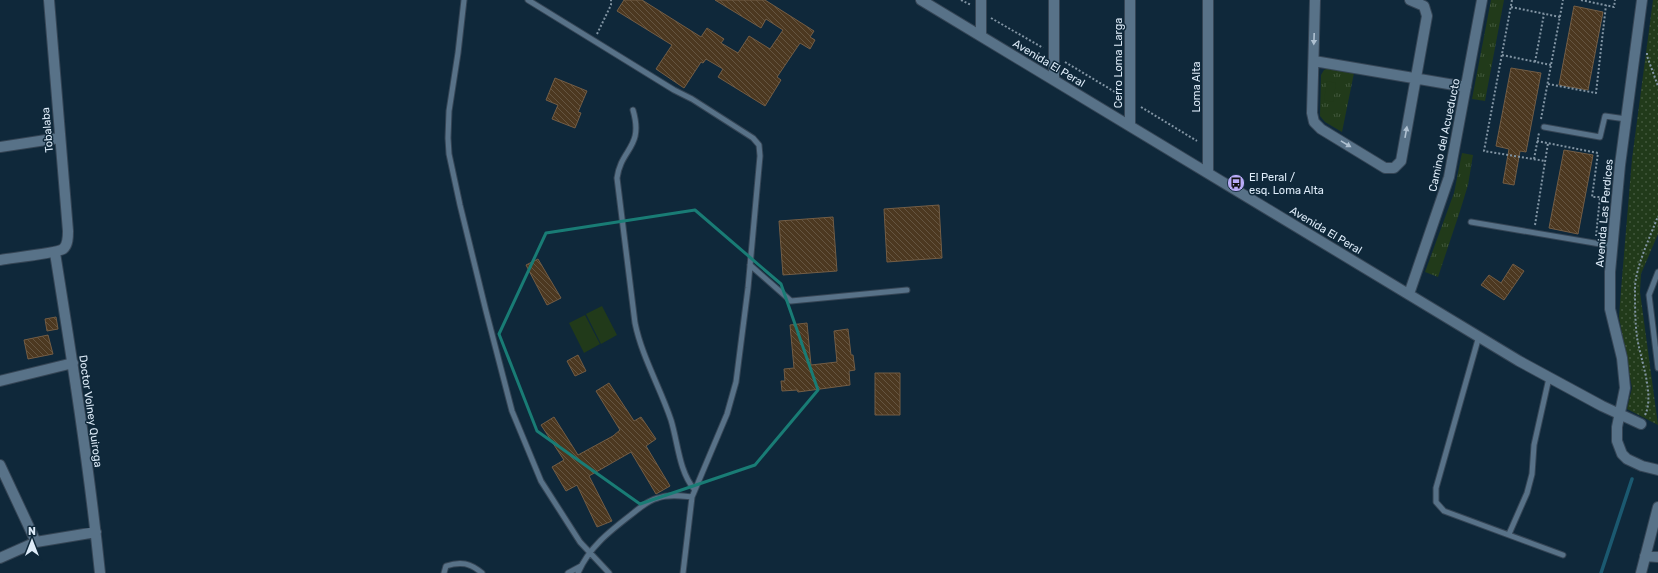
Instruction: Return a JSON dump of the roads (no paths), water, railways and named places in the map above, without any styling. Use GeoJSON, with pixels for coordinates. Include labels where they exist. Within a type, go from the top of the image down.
{"type":"FeatureCollection","features":[{"type":"Feature","properties":{"kind":"street","name":"Tobalaba"},"geometry":{"type":"LineString","coordinates":[[49,0],[59,138],[68,231],[67,242],[63,248],[55,252]]}},
{"type":"Feature","properties":{"kind":"street","name":"Avenida El Peral"},"geometry":{"type":"LineString","coordinates":[[921,0],[1549,378],[1620,416],[1641,424]]}},
{"type":"Feature","properties":{"kind":"street"},"geometry":{"type":"LineString","coordinates":[[981,0],[981,36]]}},
{"type":"Feature","properties":{"kind":"street"},"geometry":{"type":"LineString","coordinates":[[1054,0],[1054,80]]}},
{"type":"Feature","properties":{"kind":"street","name":"Cerro Loma Larga"},"geometry":{"type":"LineString","coordinates":[[1130,0],[1130,126]]}},
{"type":"Feature","properties":{"kind":"street","name":"Loma Alta"},"geometry":{"type":"LineString","coordinates":[[1208,0],[1208,174]]}},
{"type":"Feature","properties":{"kind":"street"},"geometry":{"type":"LineString","coordinates":[[1315,0],[1312,113],[1314,122],[1321,129],[1385,168],[1394,168],[1400,161],[1427,16],[1424,6],[1410,0]]}},
{"type":"Feature","properties":{"kind":"street","name":"Camino del Acueducto"},"geometry":{"type":"LineString","coordinates":[[1409,294],[1449,178],[1482,0]]}},
{"type":"Feature","properties":{"kind":"street","name":"Avenida Las Perdices"},"geometry":{"type":"LineString","coordinates":[[1642,0],[1620,165],[1610,272],[1610,308],[1622,358],[1625,388],[1617,427],[1617,440],[1619,448],[1627,459],[1642,466],[1658,470]]}},
{"type":"Feature","properties":{"kind":"street"},"geometry":{"type":"LineString","coordinates":[[1314,61],[1466,87]]}},
{"type":"Feature","properties":{"kind":"street"},"geometry":{"type":"LineString","coordinates":[[0,147],[59,138]]}},
{"type":"Feature","properties":{"kind":"street"},"geometry":{"type":"LineString","coordinates":[[0,260],[55,252]]}},
{"type":"Feature","properties":{"kind":"street","name":"Doctor Volney Quiroga"},"geometry":{"type":"LineString","coordinates":[[55,252],[73,363],[96,532],[100,573]]}},
{"type":"Feature","properties":{"kind":"street"},"geometry":{"type":"LineString","coordinates":[[0,381],[73,363]]}},
{"type":"Feature","properties":{"kind":"street"},"geometry":{"type":"LineString","coordinates":[[0,465],[36,542]]}},
{"type":"Feature","properties":{"kind":"street"},"geometry":{"type":"LineString","coordinates":[[1641,573],[1658,506]]}},
{"type":"Feature","properties":{"kind":"street"},"geometry":{"type":"LineString","coordinates":[[0,558],[36,542],[96,532]]}},
{"type":"Feature","properties":{"kind":"street"},"geometry":{"type":"LineString","coordinates":[[1645,556],[1658,558]]}},
{"type":"Feature","properties":{"kind":"lane"},"geometry":{"type":"LineString","coordinates":[[464,0],[460,41],[449,111],[448,130],[449,154],[460,206],[512,411],[541,481],[580,542],[609,573]]}},
{"type":"Feature","properties":{"kind":"lane"},"geometry":{"type":"LineString","coordinates":[[528,0],[674,90],[733,124],[753,138],[759,145],[760,156],[750,265],[734,393],[727,414],[694,489],[683,573]]}},
{"type":"Feature","properties":{"kind":"lane"},"geometry":{"type":"LineString","coordinates":[[633,110],[637,128],[636,134],[620,167],[617,178],[635,323],[640,342],[670,420],[685,474],[694,489]]}},
{"type":"Feature","properties":{"kind":"lane"},"geometry":{"type":"LineString","coordinates":[[1544,127],[1600,137],[1605,116],[1626,119]]}},
{"type":"Feature","properties":{"kind":"lane"},"geometry":{"type":"LineString","coordinates":[[1471,222],[1612,246]]}},
{"type":"Feature","properties":{"kind":"lane"},"geometry":{"type":"LineString","coordinates":[[750,265],[791,301],[907,290]]}},
{"type":"Feature","properties":{"kind":"lane"},"geometry":{"type":"LineString","coordinates":[[1658,272],[1649,295],[1658,368]]}},
{"type":"Feature","properties":{"kind":"lane"},"geometry":{"type":"LineString","coordinates":[[1480,336],[1436,488],[1436,502],[1444,511],[1563,555]]}},
{"type":"Feature","properties":{"kind":"lane"},"geometry":{"type":"LineString","coordinates":[[1509,534],[1527,493],[1532,474],[1534,445],[1549,378]]}},
{"type":"Feature","properties":{"kind":"lane"},"geometry":{"type":"LineString","coordinates":[[578,573],[589,553],[609,532],[651,500],[669,496],[692,497]]}},
{"type":"Feature","properties":{"kind":"lane"},"geometry":{"type":"LineString","coordinates":[[444,573],[446,566],[457,562],[468,563],[482,573]]}},
{"type":"Feature","properties":{"kind":"lane"},"geometry":{"type":"LineString","coordinates":[[568,573],[581,566]]}},
{"type":"Feature","properties":{"kind":"waterway"},"geometry":{"type":"LineString","coordinates":[[1601,573],[1632,479]]}},
{"type":"Feature","properties":{"kind":"place","name":"El Peral / esq. Loma Alta"},"geometry":{"type":"Point","coordinates":[1236,183]}}]}
